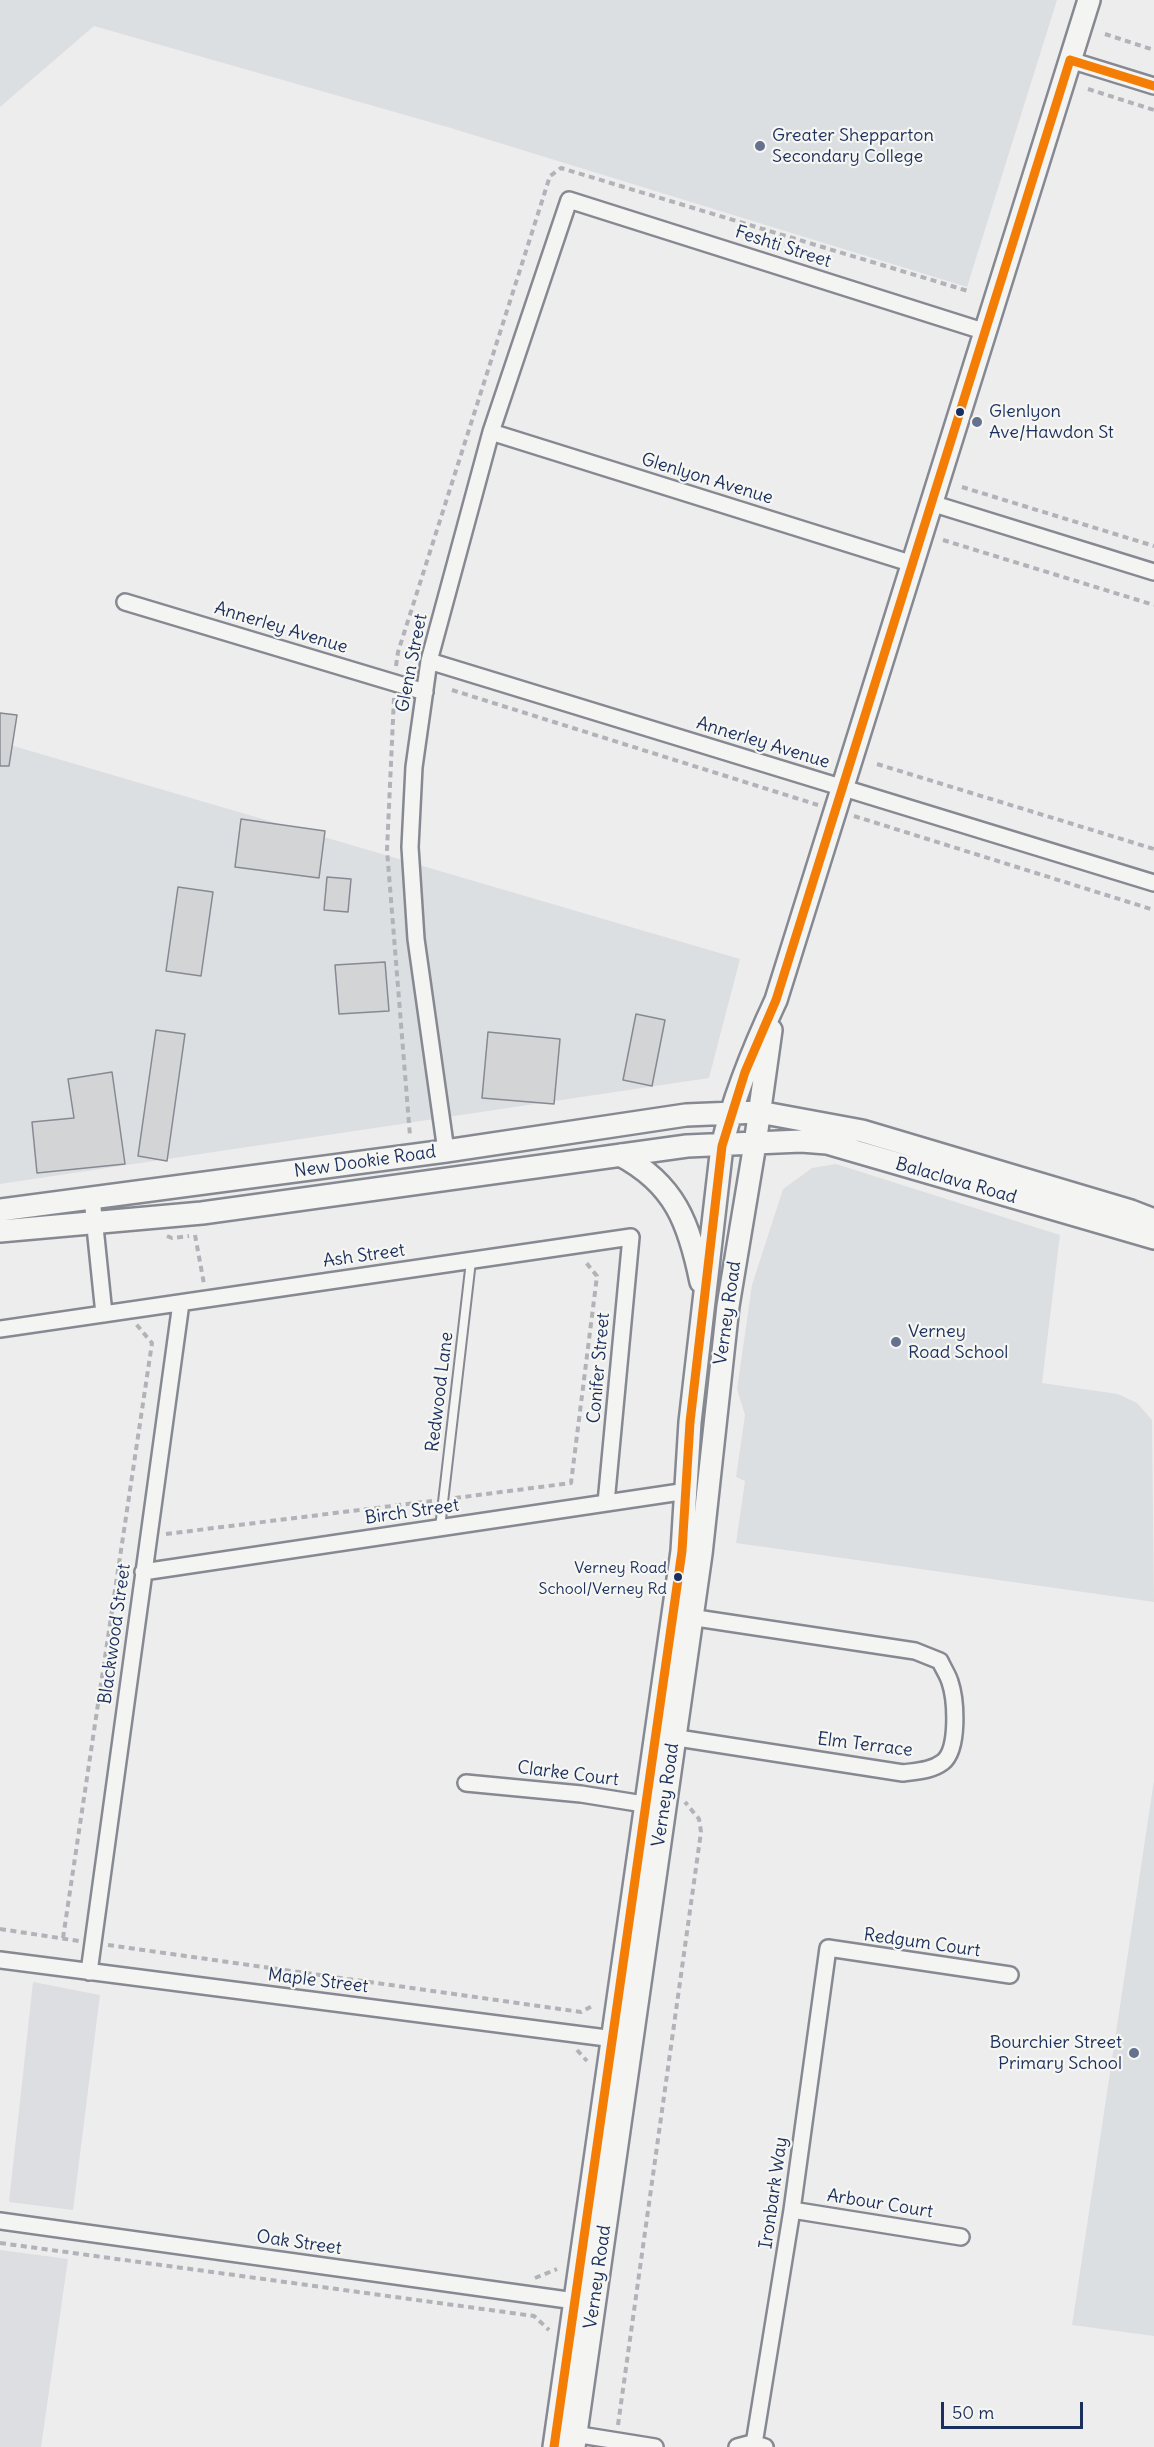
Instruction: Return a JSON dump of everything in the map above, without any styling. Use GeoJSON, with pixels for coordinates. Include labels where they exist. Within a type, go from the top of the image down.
{"type":"FeatureCollection","features":[{"type":"Feature","properties":{"kind":"street"},"geometry":{"type":"LineString","coordinates":[[776,1000],[1089,0]]}},
{"type":"Feature","properties":{"kind":"street"},"geometry":{"type":"LineString","coordinates":[[1071,60],[1154,86]]}},
{"type":"Feature","properties":{"kind":"street","name":"Feshti Street"},"geometry":{"type":"LineString","coordinates":[[568,200],[986,332]]}},
{"type":"Feature","properties":{"kind":"street","name":"Glenn Street"},"geometry":{"type":"LineString","coordinates":[[446,1151],[416,939],[411,847],[414,767],[429,662],[490,432],[568,200]]}},
{"type":"Feature","properties":{"kind":"street","name":"Glenlyon Avenue"},"geometry":{"type":"LineString","coordinates":[[490,432],[913,564]]}},
{"type":"Feature","properties":{"kind":"street"},"geometry":{"type":"LineString","coordinates":[[931,503],[1154,572]]}},
{"type":"Feature","properties":{"kind":"street","name":"Annerley Avenue"},"geometry":{"type":"LineString","coordinates":[[125,602],[424,692]]}},
{"type":"Feature","properties":{"kind":"street","name":"Annerley Avenue"},"geometry":{"type":"LineString","coordinates":[[429,662],[1154,883]]}},
{"type":"Feature","properties":{"kind":"street","name":"Verney Road"},"geometry":{"type":"LineString","coordinates":[[681,1616],[701,1554],[728,1306],[776,1000]]}},
{"type":"Feature","properties":{"kind":"street","name":"Verney Road"},"geometry":{"type":"LineString","coordinates":[[565,2440],[681,1616],[682,1551],[690,1422],[723,1146],[730,1114],[756,1041],[776,1000]]}},
{"type":"Feature","properties":{"kind":"street","name":"Balaclava Road"},"geometry":{"type":"LineString","coordinates":[[730,1114],[759,1112],[862,1131],[1154,1220]]}},
{"type":"Feature","properties":{"kind":"street","name":"New Dookie Road"},"geometry":{"type":"LineString","coordinates":[[0,1210],[446,1151],[686,1115],[730,1114]]}},
{"type":"Feature","properties":{"kind":"street","name":"Balaclava Road"},"geometry":{"type":"LineString","coordinates":[[723,1146],[827,1143],[1154,1238]]}},
{"type":"Feature","properties":{"kind":"street","name":"New Dookie Road"},"geometry":{"type":"LineString","coordinates":[[0,1231],[96,1224],[354,1194],[687,1146],[723,1146]]}},
{"type":"Feature","properties":{"kind":"street"},"geometry":{"type":"LineString","coordinates":[[620,1155],[651,1174],[673,1198],[692,1247],[705,1300]]}},
{"type":"Feature","properties":{"kind":"street"},"geometry":{"type":"LineString","coordinates":[[92,1198],[104,1314]]}},
{"type":"Feature","properties":{"kind":"street","name":"Ash Street"},"geometry":{"type":"LineString","coordinates":[[0,1329],[630,1237]]}},
{"type":"Feature","properties":{"kind":"street","name":"Conifer Street"},"geometry":{"type":"LineString","coordinates":[[606,1503],[630,1237]]}},
{"type":"Feature","properties":{"kind":"street","name":"Blackwood Street"},"geometry":{"type":"LineString","coordinates":[[89,1972],[181,1303]]}},
{"type":"Feature","properties":{"kind":"street","name":"Birch Street"},"geometry":{"type":"LineString","coordinates":[[143,1572],[687,1491]]}},
{"type":"Feature","properties":{"kind":"street","name":"Elm Terrace"},"geometry":{"type":"LineString","coordinates":[[665,1736],[903,1773],[930,1770],[945,1761],[953,1744],[954,1712],[950,1682],[940,1661],[915,1651],[681,1616]]}},
{"type":"Feature","properties":{"kind":"street","name":"Verney Road"},"geometry":{"type":"LineString","coordinates":[[655,1806],[668,1782],[665,1736]]}},
{"type":"Feature","properties":{"kind":"street","name":"Clarke Court"},"geometry":{"type":"LineString","coordinates":[[466,1783],[655,1806]]}},
{"type":"Feature","properties":{"kind":"street","name":"Redgum Court"},"geometry":{"type":"LineString","coordinates":[[828,1948],[1010,1976]]}},
{"type":"Feature","properties":{"kind":"street","name":"Ironbark Way"},"geometry":{"type":"LineString","coordinates":[[759,2445],[828,1948]]}},
{"type":"Feature","properties":{"kind":"street","name":"Maple Street"},"geometry":{"type":"LineString","coordinates":[[0,1960],[620,2040]]}},
{"type":"Feature","properties":{"kind":"street","name":"Arbour Court"},"geometry":{"type":"LineString","coordinates":[[792,2210],[961,2237]]}},
{"type":"Feature","properties":{"kind":"street","name":"Oak Street"},"geometry":{"type":"LineString","coordinates":[[0,2221],[584,2302]]}},
{"type":"Feature","properties":{"kind":"street"},"geometry":{"type":"LineString","coordinates":[[565,2440],[616,2441],[655,2447]]}},
{"type":"Feature","properties":{"kind":"street"},"geometry":{"type":"LineString","coordinates":[[737,2447],[759,2445]]}},
{"type":"Feature","properties":{"kind":"lane","name":"Redwood Lane"},"geometry":{"type":"LineString","coordinates":[[440,1528],[471,1261]]}},
{"type":"Feature","properties":{"kind":"path"},"geometry":{"type":"LineString","coordinates":[[1105,34],[1154,50]]}},
{"type":"Feature","properties":{"kind":"path"},"geometry":{"type":"LineString","coordinates":[[1088,89],[1154,110]]}},
{"type":"Feature","properties":{"kind":"path"},"geometry":{"type":"LineString","coordinates":[[410,1136],[387,850],[398,652],[550,176],[561,168],[968,291]]}},
{"type":"Feature","properties":{"kind":"path"},"geometry":{"type":"LineString","coordinates":[[962,487],[1154,546]]}},
{"type":"Feature","properties":{"kind":"path"},"geometry":{"type":"LineString","coordinates":[[943,540],[1154,605]]}},
{"type":"Feature","properties":{"kind":"path"},"geometry":{"type":"LineString","coordinates":[[452,690],[1154,909]]}},
{"type":"Feature","properties":{"kind":"path"},"geometry":{"type":"LineString","coordinates":[[877,764],[1154,849]]}},
{"type":"Feature","properties":{"kind":"path"},"geometry":{"type":"LineString","coordinates":[[195,1235],[207,1299]]}},
{"type":"Feature","properties":{"kind":"path"},"geometry":{"type":"LineString","coordinates":[[162,1535],[571,1483],[597,1276],[580,1256]]}},
{"type":"Feature","properties":{"kind":"path"},"geometry":{"type":"LineString","coordinates":[[63,1938],[152,1343],[135,1322],[146,1320]]}},
{"type":"Feature","properties":{"kind":"path"},"geometry":{"type":"LineString","coordinates":[[616,2441],[701,1832],[699,1819],[668,1782]]}},
{"type":"Feature","properties":{"kind":"path"},"geometry":{"type":"LineString","coordinates":[[0,1929],[581,2012],[594,2005]]}},
{"type":"Feature","properties":{"kind":"path"},"geometry":{"type":"LineString","coordinates":[[0,2243],[534,2316],[549,2330]]}},
{"type":"Feature","properties":{"kind":"shaded area","name":"Greater Shepparton Secondary College"},"geometry":{"type":"Polygon","coordinates":[[[0,0],[1057,0],[967,287],[454,129],[94,26],[0,107],[0,0]]]}},
{"type":"Feature","properties":{"kind":"shaded area"},"geometry":{"type":"Polygon","coordinates":[[[0,742],[740,959],[709,1078],[0,1184],[0,742]]]}},
{"type":"Feature","properties":{"kind":"shaded area","name":"Verney Road School"},"geometry":{"type":"Polygon","coordinates":[[[836,1164],[1060,1235],[1042,1383],[1118,1394],[1137,1403],[1152,1420],[1154,1602],[736,1543],[745,1481],[736,1477],[745,1415],[737,1389],[752,1285],[783,1189],[812,1168],[836,1164]]]}},
{"type":"Feature","properties":{"kind":"shaded area","name":"Bourchier Street Primary School"},"geometry":{"type":"Polygon","coordinates":[[[1154,1780],[1154,2336],[1072,2325],[1154,1780]]]}},
{"type":"Feature","properties":{"kind":"shaded area"},"geometry":{"type":"Polygon","coordinates":[[[33,1982],[100,1995],[73,2210],[9,2202],[33,1982]]]}},
{"type":"Feature","properties":{"kind":"shaded area"},"geometry":{"type":"Polygon","coordinates":[[[0,2250],[68,2259],[41,2447],[0,2447],[0,2250]]]}},
{"type":"Feature","properties":{"kind":"building"},"geometry":{"type":"Polygon","coordinates":[[[0,713],[17,715],[9,766],[0,766],[0,713]]]}},
{"type":"Feature","properties":{"kind":"building"},"geometry":{"type":"Polygon","coordinates":[[[241,819],[325,831],[319,878],[235,867],[241,819]]]}},
{"type":"Feature","properties":{"kind":"building"},"geometry":{"type":"Polygon","coordinates":[[[327,877],[351,879],[348,912],[324,910],[327,877]]]}},
{"type":"Feature","properties":{"kind":"building"},"geometry":{"type":"Polygon","coordinates":[[[178,887],[213,892],[201,976],[166,971],[178,887]]]}},
{"type":"Feature","properties":{"kind":"building"},"geometry":{"type":"Polygon","coordinates":[[[385,962],[389,1011],[339,1014],[335,965],[385,962]]]}},
{"type":"Feature","properties":{"kind":"building"},"geometry":{"type":"Polygon","coordinates":[[[636,1014],[665,1020],[652,1086],[623,1080],[636,1014]]]}},
{"type":"Feature","properties":{"kind":"building"},"geometry":{"type":"Polygon","coordinates":[[[156,1030],[185,1034],[167,1161],[138,1156],[156,1030]]]}},
{"type":"Feature","properties":{"kind":"building"},"geometry":{"type":"Polygon","coordinates":[[[488,1032],[560,1039],[554,1104],[482,1098],[488,1032]]]}},
{"type":"Feature","properties":{"kind":"building"},"geometry":{"type":"Polygon","coordinates":[[[112,1072],[125,1164],[37,1173],[32,1122],[74,1118],[68,1079],[112,1072]]]}},
{"type":"Feature","properties":{"kind":"transit line"},"geometry":{"type":"LineString","coordinates":[[1070,60],[1154,86]]}},
{"type":"Feature","properties":{"kind":"transit line"},"geometry":{"type":"LineString","coordinates":[[554,2447],[682,1551],[690,1422],[722,1146],[745,1072],[776,1000],[1070,60]]}},
{"type":"Feature","properties":{"kind":"place","name":"Greater Shepparton Secondary College"},"geometry":{"type":"Point","coordinates":[760,146]}},
{"type":"Feature","properties":{"kind":"place","name":"Glenlyon Ave/Hawdon St"},"geometry":{"type":"Point","coordinates":[977,422]}},
{"type":"Feature","properties":{"kind":"place","name":"Verney Road School"},"geometry":{"type":"Point","coordinates":[896,1342]}},
{"type":"Feature","properties":{"kind":"place","name":"Verney Road School/Verney Rd"},"geometry":{"type":"Point","coordinates":[678,1577]}},
{"type":"Feature","properties":{"kind":"place","name":"Bourchier Street Primary School"},"geometry":{"type":"Point","coordinates":[1134,2053]}}]}
